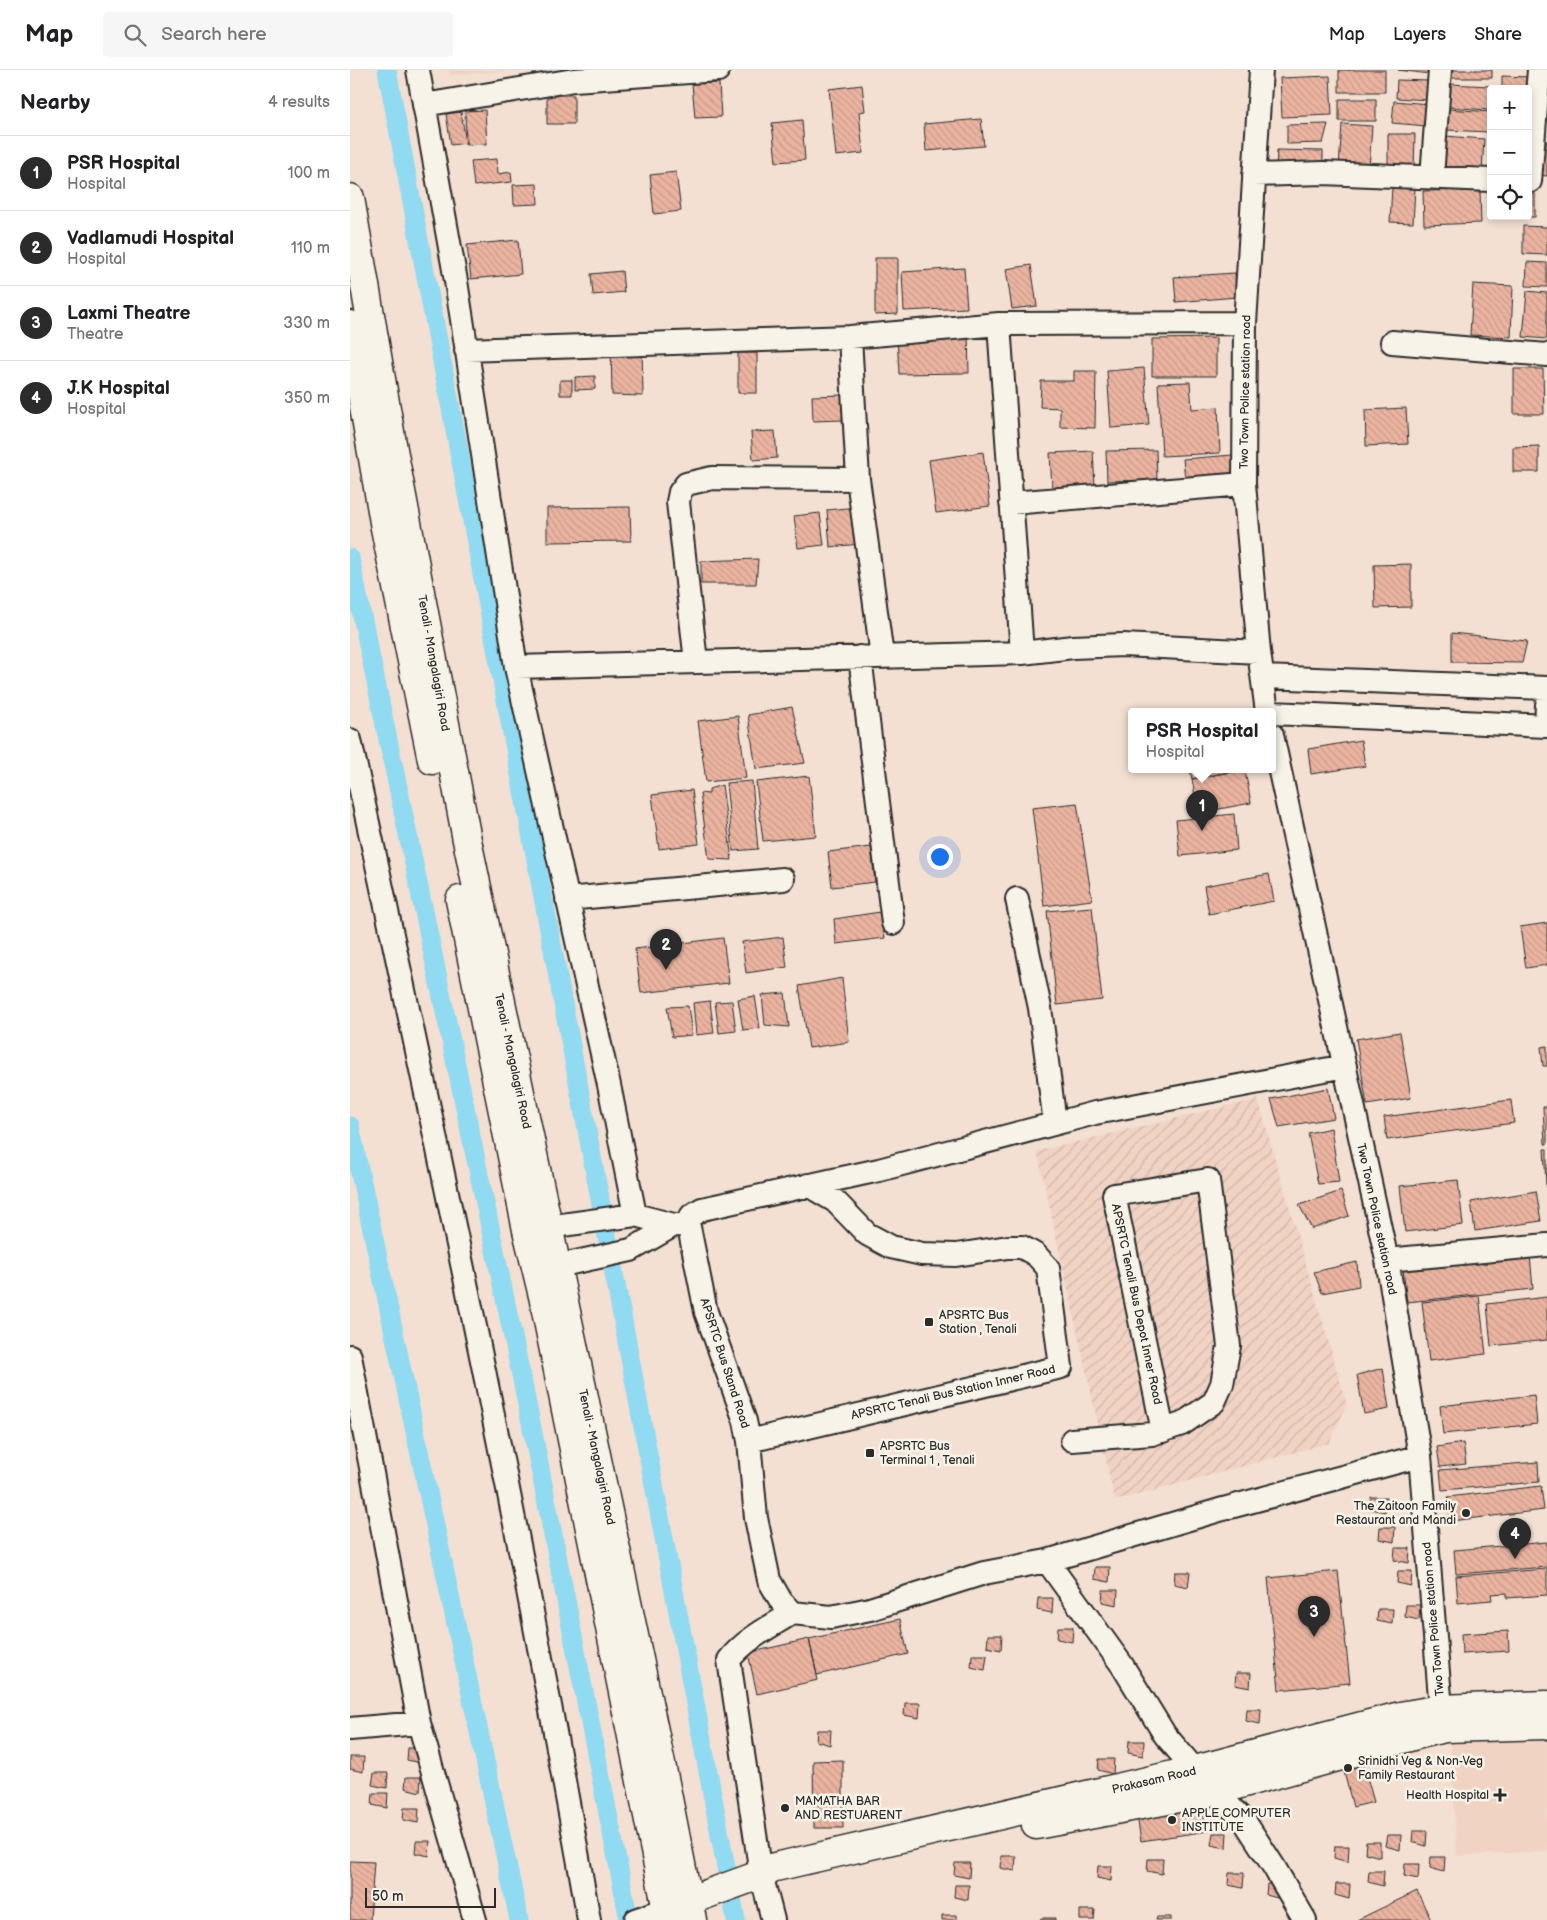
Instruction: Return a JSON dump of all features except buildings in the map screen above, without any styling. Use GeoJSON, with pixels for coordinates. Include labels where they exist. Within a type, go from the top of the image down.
{"type":"FeatureCollection","features":[{"type":"Feature","properties":{"kind":"main road","name":"Tenali - Mangalagiri Road"},"geometry":{"type":"LineString","coordinates":[[350,198],[391,440],[467,840],[544,1228]]}},
{"type":"Feature","properties":{"kind":"main road","name":"Tenali - Mangalagiri Road"},"geometry":{"type":"LineString","coordinates":[[350,324],[385,528],[553,1267],[670,1912]]}},
{"type":"Feature","properties":{"kind":"main road","name":"Prakasam Road"},"geometry":{"type":"LineString","coordinates":[[670,1912],[758,1876],[771,1868],[1196,1770],[1381,1720],[1441,1709],[1547,1704]]}},
{"type":"Feature","properties":{"kind":"main road","name":"Prakasam Road"},"geometry":{"type":"LineString","coordinates":[[758,1876],[785,1875],[1215,1791],[1445,1728],[1547,1725]]}},
{"type":"Feature","properties":{"kind":"street"},"geometry":{"type":"LineString","coordinates":[[418,70],[456,281],[516,667],[609,1085],[630,1216]]}},
{"type":"Feature","properties":{"kind":"street"},"geometry":{"type":"LineString","coordinates":[[424,105],[574,80],[718,70]]}},
{"type":"Feature","properties":{"kind":"street","name":"Two Town Police station road"},"geometry":{"type":"LineString","coordinates":[[1261,70],[1245,323],[1244,484],[1259,652],[1267,708]]}},
{"type":"Feature","properties":{"kind":"street"},"geometry":{"type":"LineString","coordinates":[[1432,177],[1440,70]]}},
{"type":"Feature","properties":{"kind":"street"},"geometry":{"type":"LineString","coordinates":[[1535,182],[1539,70]]}},
{"type":"Feature","properties":{"kind":"street"},"geometry":{"type":"LineString","coordinates":[[1254,175],[1323,173],[1487,180]]}},
{"type":"Feature","properties":{"kind":"street"},"geometry":{"type":"LineString","coordinates":[[466,350],[850,337],[999,324],[1245,323]]}},
{"type":"Feature","properties":{"kind":"street"},"geometry":{"type":"LineString","coordinates":[[999,324],[1022,653]]}},
{"type":"Feature","properties":{"kind":"street"},"geometry":{"type":"LineString","coordinates":[[850,337],[858,479],[882,656]]}},
{"type":"Feature","properties":{"kind":"street"},"geometry":{"type":"LineString","coordinates":[[1392,342],[1547,355]]}},
{"type":"Feature","properties":{"kind":"street"},"geometry":{"type":"LineString","coordinates":[[696,662],[678,502],[680,492],[686,484],[712,478],[858,479]]}},
{"type":"Feature","properties":{"kind":"street"},"geometry":{"type":"LineString","coordinates":[[1011,503],[1244,484]]}},
{"type":"Feature","properties":{"kind":"street"},"geometry":{"type":"LineString","coordinates":[[516,667],[1022,653],[1123,645],[1259,652]]}},
{"type":"Feature","properties":{"kind":"street"},"geometry":{"type":"LineString","coordinates":[[860,657],[893,924]]}},
{"type":"Feature","properties":{"kind":"street"},"geometry":{"type":"LineString","coordinates":[[1263,677],[1547,688]]}},
{"type":"Feature","properties":{"kind":"street"},"geometry":{"type":"LineString","coordinates":[[1276,714],[1546,719]]}},
{"type":"Feature","properties":{"kind":"street"},"geometry":{"type":"LineString","coordinates":[[350,740],[476,1332],[561,1762],[589,1920]]}},
{"type":"Feature","properties":{"kind":"street","name":"Two Town Police station road"},"geometry":{"type":"LineString","coordinates":[[1276,753],[1387,1260],[1420,1456],[1441,1709]]}},
{"type":"Feature","properties":{"kind":"street"},"geometry":{"type":"LineString","coordinates":[[567,899],[783,879]]}},
{"type":"Feature","properties":{"kind":"street"},"geometry":{"type":"LineString","coordinates":[[1017,899],[1040,1008],[1055,1123]]}},
{"type":"Feature","properties":{"kind":"street"},"geometry":{"type":"LineString","coordinates":[[553,1267],[631,1250],[680,1225],[702,1208],[879,1170],[1095,1112],[1345,1066]]}},
{"type":"Feature","properties":{"kind":"street","name":"APSRTC Tenali Bus Depot Inner Road"},"geometry":{"type":"LineString","coordinates":[[1072,1440],[1152,1434],[1163,1431],[1182,1424],[1214,1402],[1222,1384],[1229,1346],[1208,1180],[1114,1196],[1163,1431]]}},
{"type":"Feature","properties":{"kind":"street","name":"APSRTC Tenali Bus Station Inner Road"},"geometry":{"type":"LineString","coordinates":[[749,1441],[1061,1367],[1048,1268],[1036,1255],[1022,1247],[1008,1247],[956,1255],[922,1254],[891,1247],[867,1234],[835,1201],[808,1185]]}},
{"type":"Feature","properties":{"kind":"street"},"geometry":{"type":"LineString","coordinates":[[544,1228],[630,1216],[680,1225]]}},
{"type":"Feature","properties":{"kind":"street","name":"APSRTC Bus Stand Road"},"geometry":{"type":"LineString","coordinates":[[680,1225],[692,1235],[696,1266],[706,1312],[745,1421],[749,1441],[756,1518],[769,1580],[786,1607]]}},
{"type":"Feature","properties":{"kind":"street"},"geometry":{"type":"LineString","coordinates":[[1387,1260],[1547,1245]]}},
{"type":"Feature","properties":{"kind":"street"},"geometry":{"type":"LineString","coordinates":[[351,1363],[360,1460],[419,1723],[475,1920]]}},
{"type":"Feature","properties":{"kind":"street"},"geometry":{"type":"LineString","coordinates":[[773,1920],[758,1876],[729,1660],[738,1648],[786,1607],[831,1617],[870,1609],[984,1573],[1047,1561],[1223,1509],[1420,1456]]}},
{"type":"Feature","properties":{"kind":"street"},"geometry":{"type":"LineString","coordinates":[[1047,1561],[1122,1665],[1165,1734],[1245,1822],[1305,1920]]}},
{"type":"Feature","properties":{"kind":"street"},"geometry":{"type":"LineString","coordinates":[[350,1729],[419,1723]]}},
{"type":"Feature","properties":{"kind":"shaded area"},"geometry":{"type":"Polygon","coordinates":[[[449,70],[524,70],[450,75],[449,70]]]}},
{"type":"Feature","properties":{"kind":"shaded area"},"geometry":{"type":"Polygon","coordinates":[[[1258,1099],[1347,1405],[1329,1443],[1115,1501],[1037,1151],[1258,1099]]]}},
{"type":"Feature","properties":{"kind":"shaded area","name":"Health Hospital"},"geometry":{"type":"Polygon","coordinates":[[[1547,1734],[1547,1851],[1457,1856],[1450,1740],[1547,1734]]]}},
{"type":"Feature","properties":{"kind":"waterway"},"geometry":{"type":"LineString","coordinates":[[387,70],[736,1920]]}},
{"type":"Feature","properties":{"kind":"waterway"},"geometry":{"type":"LineString","coordinates":[[350,558],[530,1418],[629,1920]]}},
{"type":"Feature","properties":{"kind":"waterway"},"geometry":{"type":"LineString","coordinates":[[350,1126],[519,1920]]}},
{"type":"Feature","properties":{"kind":"place","name":"PSR Hospital"},"geometry":{"type":"Point","coordinates":[1202,831]}},
{"type":"Feature","properties":{"kind":"place","name":"Vadlamudi Hospital"},"geometry":{"type":"Point","coordinates":[666,970]}},
{"type":"Feature","properties":{"kind":"place","name":"APSRTC Bus Station , Tenali"},"geometry":{"type":"Point","coordinates":[929,1322]}},
{"type":"Feature","properties":{"kind":"place","name":"APSRTC Bus Terminal 1 , Tenali"},"geometry":{"type":"Point","coordinates":[870,1453]}},
{"type":"Feature","properties":{"kind":"place","name":"The Zaitoon Family Restaurant and Mandi"},"geometry":{"type":"Point","coordinates":[1466,1513]}},
{"type":"Feature","properties":{"kind":"place","name":"J.K Hospital"},"geometry":{"type":"Point","coordinates":[1515,1559]}},
{"type":"Feature","properties":{"kind":"place","name":"Laxmi Theatre"},"geometry":{"type":"Point","coordinates":[1314,1637]}},
{"type":"Feature","properties":{"kind":"place","name":"Srinidhi Veg & Non-Veg Family Restaurant"},"geometry":{"type":"Point","coordinates":[1348,1768]}},
{"type":"Feature","properties":{"kind":"place","name":"Health Hospital"},"geometry":{"type":"Point","coordinates":[1500,1795]}},
{"type":"Feature","properties":{"kind":"place","name":"MAMATHA BAR AND RESTUARENT"},"geometry":{"type":"Point","coordinates":[785,1808]}},
{"type":"Feature","properties":{"kind":"place","name":"APPLE COMPUTER INSTITUTE"},"geometry":{"type":"Point","coordinates":[1172,1820]}}]}
